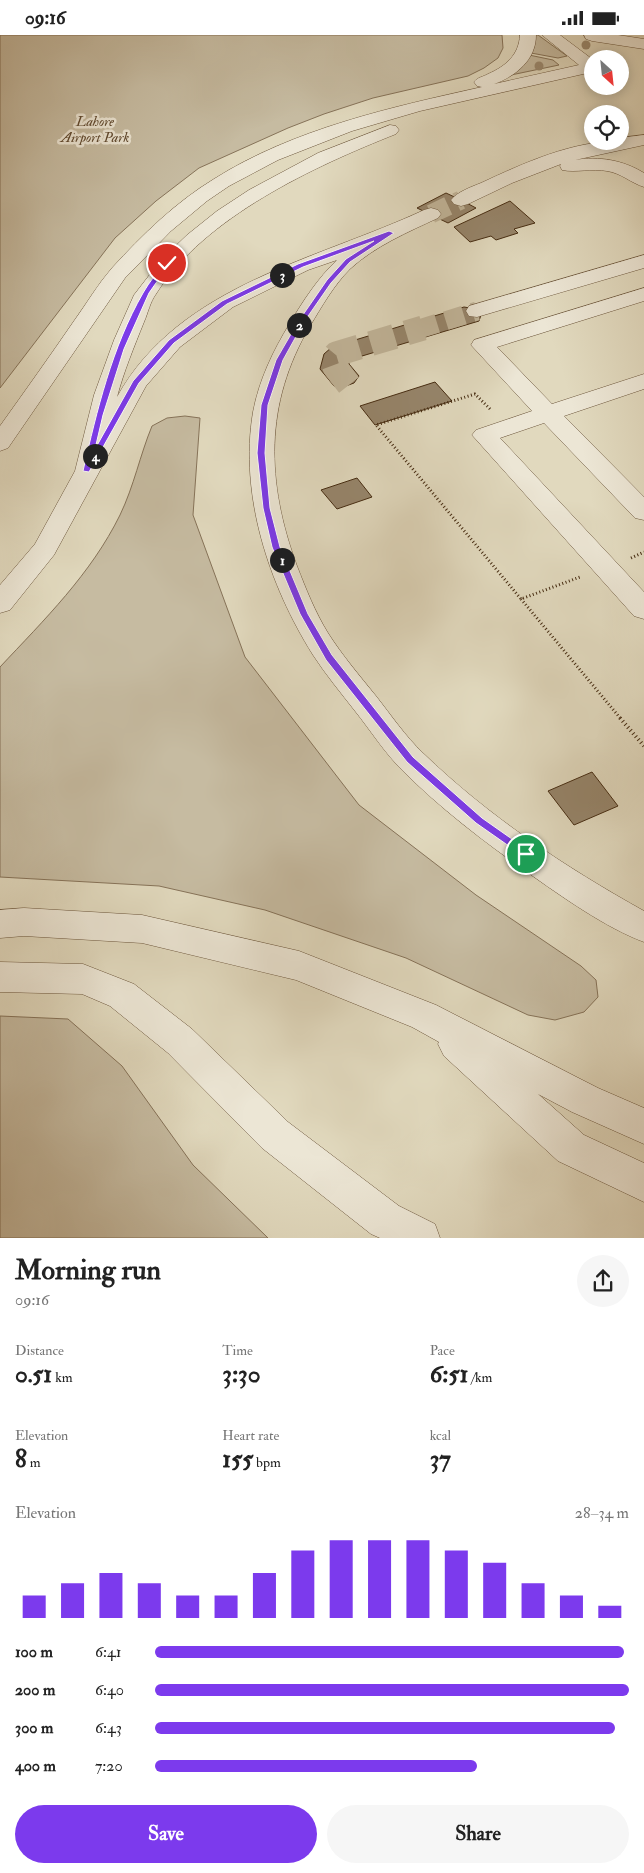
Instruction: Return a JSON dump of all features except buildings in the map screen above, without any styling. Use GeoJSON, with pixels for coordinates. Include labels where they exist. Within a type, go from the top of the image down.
{"type":"FeatureCollection","features":[{"type":"Feature","properties":{"kind":"street"},"geometry":{"type":"LineString","coordinates":[[416,107],[459,88],[486,81],[504,73],[524,54],[528,44],[528,35]]}},
{"type":"Feature","properties":{"kind":"street"},"geometry":{"type":"LineString","coordinates":[[550,35],[584,61]]}},
{"type":"Feature","properties":{"kind":"street"},"geometry":{"type":"LineString","coordinates":[[592,35],[638,54]]}},
{"type":"Feature","properties":{"kind":"street"},"geometry":{"type":"LineString","coordinates":[[592,35],[638,54]]}},
{"type":"Feature","properties":{"kind":"street"},"geometry":{"type":"LineString","coordinates":[[0,443],[118,275],[164,227],[200,197],[246,168],[302,142],[346,127],[416,107],[584,69]]}},
{"type":"Feature","properties":{"kind":"street"},"geometry":{"type":"LineString","coordinates":[[87,471],[99,415],[118,359],[146,293],[167,263],[218,219],[312,164],[364,140],[421,119],[528,90],[542,79]]}},
{"type":"Feature","properties":{"kind":"street"},"geometry":{"type":"LineString","coordinates":[[461,200],[506,177],[544,162],[593,148],[642,140]]}},
{"type":"Feature","properties":{"kind":"street"},"geometry":{"type":"LineString","coordinates":[[506,177],[582,164],[601,164],[625,170],[644,181]]}},
{"type":"Feature","properties":{"kind":"street"},"geometry":{"type":"LineString","coordinates":[[0,603],[46,549],[136,383],[172,342],[225,302],[301,266],[391,233],[431,214]]}},
{"type":"Feature","properties":{"kind":"street"},"geometry":{"type":"LineString","coordinates":[[391,233],[348,261],[329,282],[301,322],[280,360],[265,405],[261,453],[266,508],[276,547],[304,614],[329,657],[410,759],[479,821],[573,887],[644,928]]}},
{"type":"Feature","properties":{"kind":"street"},"geometry":{"type":"LineString","coordinates":[[477,311],[644,261]]}},
{"type":"Feature","properties":{"kind":"street"},"geometry":{"type":"LineString","coordinates":[[644,295],[482,345],[644,512]]}},
{"type":"Feature","properties":{"kind":"street"},"geometry":{"type":"LineString","coordinates":[[644,381],[484,435],[644,609]]}},
{"type":"Feature","properties":{"kind":"street"},"geometry":{"type":"LineString","coordinates":[[0,923],[24,922],[142,929],[299,967],[424,1016],[585,1100],[644,1126]]}},
{"type":"Feature","properties":{"kind":"street"},"geometry":{"type":"LineString","coordinates":[[0,977],[83,979],[122,995],[180,1041],[275,1135],[385,1220],[421,1238]]}},
{"type":"Feature","properties":{"kind":"street"},"geometry":{"type":"LineString","coordinates":[[424,1016],[572,1148],[644,1183]]}},
{"type":"Feature","properties":{"kind":"path"},"geometry":{"type":"LineString","coordinates":[[506,427],[475,394],[376,425],[644,746]]}},
{"type":"Feature","properties":{"kind":"path"},"geometry":{"type":"LineString","coordinates":[[521,599],[644,552]]}},
{"type":"Feature","properties":{"kind":"green space","name":"Lahore Airport Park"},"geometry":{"type":"Polygon","coordinates":[[[0,35],[502,35],[503,48],[498,58],[468,76],[373,98],[324,114],[199,168],[156,201],[115,238],[0,388],[0,35]]]}},
{"type":"Feature","properties":{"kind":"green space"},"geometry":{"type":"Polygon","coordinates":[[[531,35],[538,35],[567,56],[558,58],[531,53],[531,35]]]}},
{"type":"Feature","properties":{"kind":"green space"},"geometry":{"type":"Polygon","coordinates":[[[529,55],[553,60],[559,65],[511,75],[529,55]]]}},
{"type":"Feature","properties":{"kind":"green space"},"geometry":{"type":"Polygon","coordinates":[[[185,416],[200,418],[193,515],[245,657],[359,805],[476,895],[581,966],[596,980],[598,997],[584,1012],[555,1020],[528,1015],[406,958],[265,910],[159,886],[0,877],[0,667],[81,577],[108,537],[125,504],[152,426],[167,418],[185,416]]]}},
{"type":"Feature","properties":{"kind":"green space"},"geometry":{"type":"Polygon","coordinates":[[[0,1016],[68,1019],[122,1066],[193,1165],[268,1238],[0,1238],[0,1016]]]}},
{"type":"Feature","properties":{"kind":"tunnel"},"geometry":{"type":"LineString","coordinates":[[431,214],[461,200]]}},
{"type":"Feature","properties":{"kind":"tunnel"},"geometry":{"type":"LineString","coordinates":[[419,329],[477,311]]}},
{"type":"Feature","properties":{"kind":"tunnel"},"geometry":{"type":"LineString","coordinates":[[349,385],[335,367],[332,359],[336,354],[423,328]]}},
{"type":"Feature","properties":{"kind":"route"},"geometry":{"type":"LineString","coordinates":[[167,263],[146,293],[121,349],[99,415],[87,471],[136,383],[172,342],[225,302],[301,266],[391,233],[348,261],[329,282],[301,322],[280,360],[265,405],[261,453],[266,508],[276,547],[304,614],[329,657],[410,759],[479,821],[526,854]]}}]}
